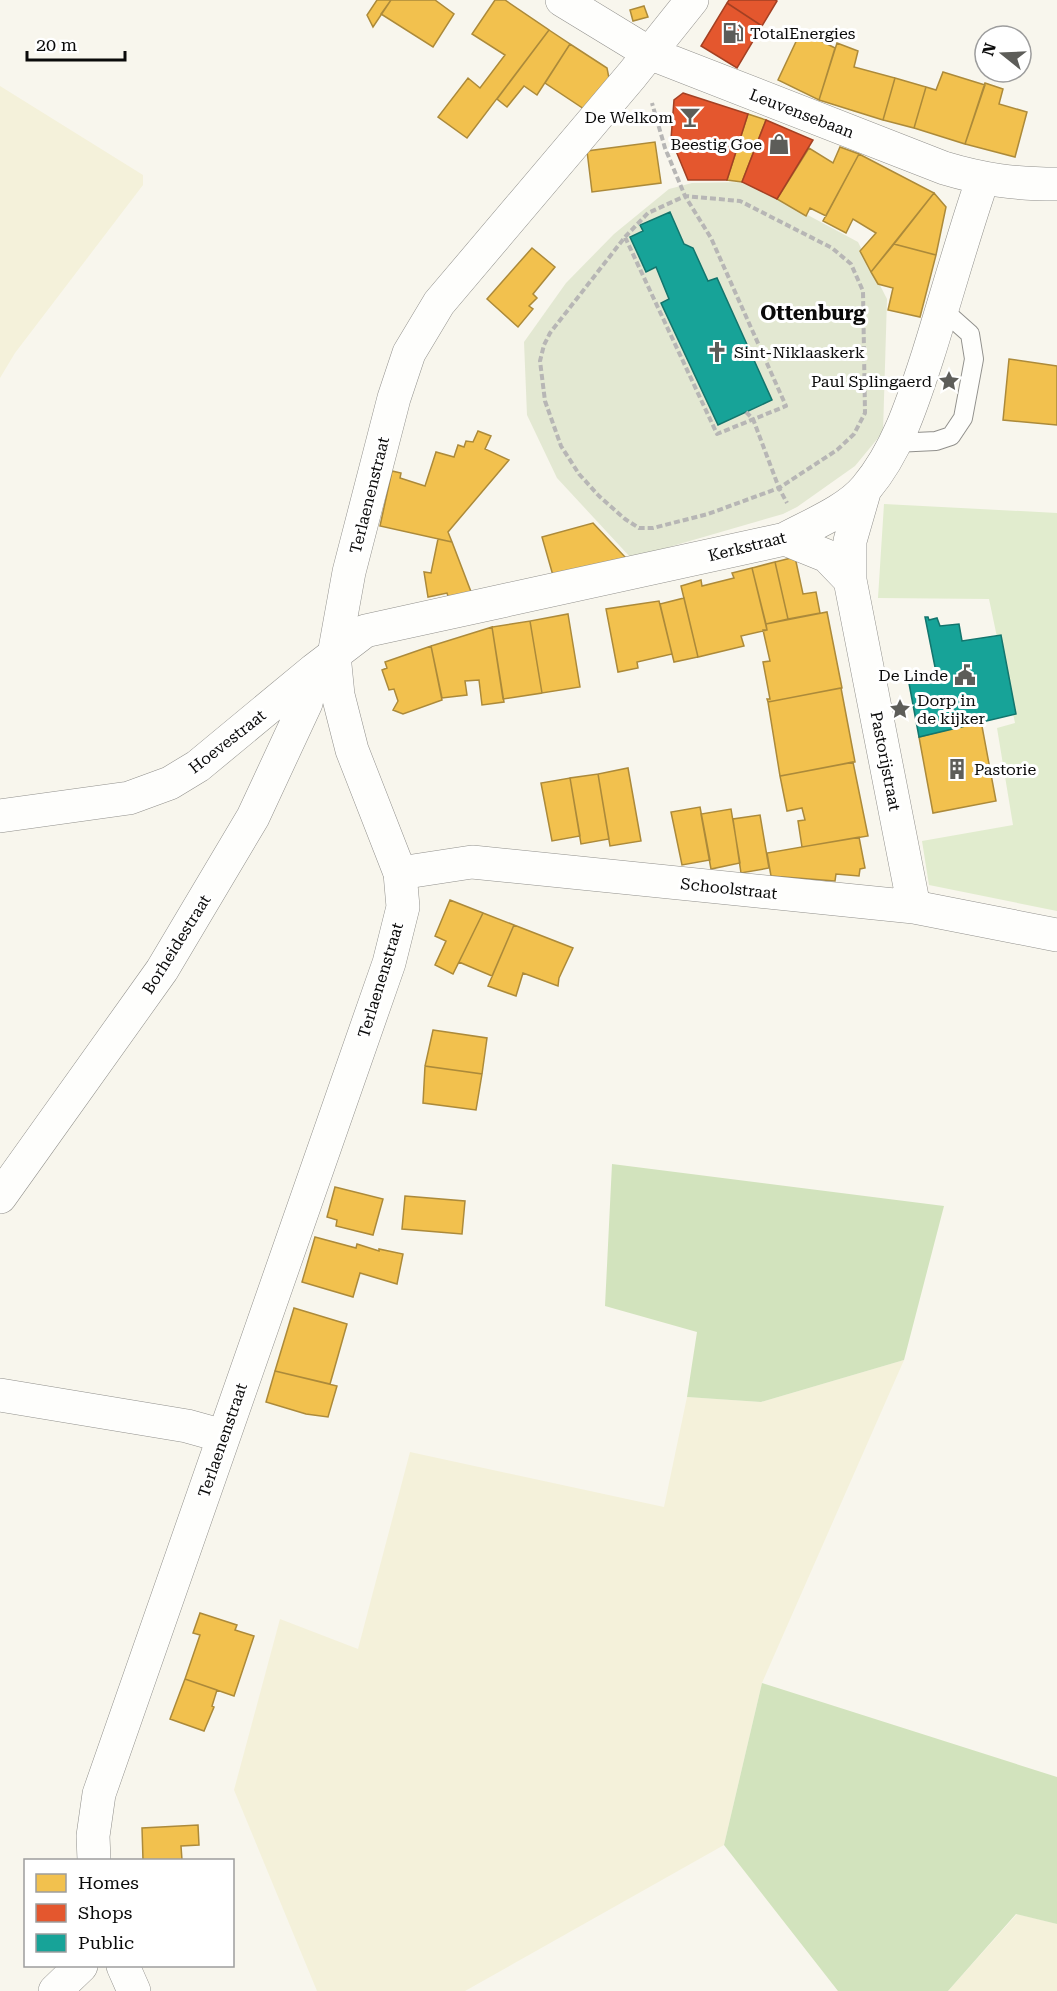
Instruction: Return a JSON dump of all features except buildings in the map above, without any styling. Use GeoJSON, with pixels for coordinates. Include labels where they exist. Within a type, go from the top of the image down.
{"type":"FeatureCollection","features":[{"type":"Feature","properties":{"kind":"street","name":"Leuvensebaan"},"geometry":{"type":"LineString","coordinates":[[561,0],[640,64],[944,168],[980,178],[1025,184],[1057,184]]}},
{"type":"Feature","properties":{"kind":"street","name":"Terlaenenstraat"},"geometry":{"type":"LineString","coordinates":[[94,1859],[93,1836],[99,1794],[389,963],[403,907],[400,873],[352,750],[338,695],[324,663],[394,398],[409,353],[439,303],[692,0]]}},
{"type":"Feature","properties":{"kind":"street","name":"Kerkstraat"},"geometry":{"type":"LineString","coordinates":[[324,663],[365,632],[794,534],[832,515],[865,489],[895,443],[913,399],[943,310],[978,193],[980,178]]}},
{"type":"Feature","properties":{"kind":"street","name":"Pastorijstraat"},"geometry":{"type":"LineString","coordinates":[[865,489],[850,541],[850,580],[914,907]]}},
{"type":"Feature","properties":{"kind":"street"},"geometry":{"type":"LineString","coordinates":[[794,534],[827,556],[850,580]]}},
{"type":"Feature","properties":{"kind":"street","name":"Hoevestraat"},"geometry":{"type":"LineString","coordinates":[[0,816],[129,798],[170,783],[198,766],[324,663]]}},
{"type":"Feature","properties":{"kind":"street","name":"Borheidestraat"},"geometry":{"type":"LineString","coordinates":[[0,1197],[162,970],[253,817],[324,663]]}},
{"type":"Feature","properties":{"kind":"street","name":"Schoolstraat"},"geometry":{"type":"LineString","coordinates":[[400,873],[472,862],[914,907],[1057,935]]}},
{"type":"Feature","properties":{"kind":"street"},"geometry":{"type":"LineString","coordinates":[[0,1395],[187,1426],[223,1436]]}},
{"type":"Feature","properties":{"kind":"street"},"geometry":{"type":"LineString","coordinates":[[55,1991],[79,1967]]}},
{"type":"Feature","properties":{"kind":"street"},"geometry":{"type":"LineString","coordinates":[[124,1967],[134,1991]]}},
{"type":"Feature","properties":{"kind":"lane"},"geometry":{"type":"LineString","coordinates":[[895,443],[936,441],[951,436],[963,418],[974,359],[970,334],[943,310]]}},
{"type":"Feature","properties":{"kind":"path"},"geometry":{"type":"LineString","coordinates":[[625,237],[717,434],[786,406],[711,238],[685,196],[665,148],[640,64]]}},
{"type":"Feature","properties":{"kind":"path"},"geometry":{"type":"LineString","coordinates":[[685,196],[740,201],[832,248],[851,264],[863,291],[866,413],[854,434],[837,450],[779,488],[708,514],[653,528],[639,528],[599,496],[579,474],[561,446],[545,401],[540,361],[550,333],[625,237],[648,213],[685,196]]}},
{"type":"Feature","properties":{"kind":"path"},"geometry":{"type":"LineString","coordinates":[[746,412],[753,419],[794,534]]}},
{"type":"Feature","properties":{"kind":"shaded area"},"geometry":{"type":"Polygon","coordinates":[[[0,86],[143,175],[143,185],[15,353],[0,378],[0,86]]]}},
{"type":"Feature","properties":{"kind":"shaded area"},"geometry":{"type":"Polygon","coordinates":[[[904,1360],[762,1683],[724,1845],[465,1991],[317,1991],[234,1790],[280,1619],[358,1649],[410,1452],[664,1507],[687,1397],[761,1402],[904,1360]]]}},
{"type":"Feature","properties":{"kind":"shaded area"},"geometry":{"type":"Polygon","coordinates":[[[1017,1914],[1057,1924],[1057,1991],[948,1991],[1017,1914]]]}},
{"type":"Feature","properties":{"kind":"green space"},"geometry":{"type":"Polygon","coordinates":[[[746,182],[858,242],[887,299],[883,432],[855,466],[797,507],[783,514],[631,558],[557,478],[527,415],[524,342],[566,283],[614,234],[669,189],[692,183],[746,182]]]}},
{"type":"Feature","properties":{"kind":"green space"},"geometry":{"type":"Polygon","coordinates":[[[884,504],[1057,513],[1057,911],[929,885],[922,841],[1013,825],[997,728],[1015,723],[989,599],[878,598],[884,504]]]}},
{"type":"Feature","properties":{"kind":"green space"},"geometry":{"type":"Polygon","coordinates":[[[612,1164],[944,1206],[904,1360],[761,1402],[687,1397],[697,1332],[605,1306],[612,1164]]]}},
{"type":"Feature","properties":{"kind":"green space"},"geometry":{"type":"Polygon","coordinates":[[[762,1683],[1057,1777],[1057,1924],[1016,1914],[948,1991],[838,1991],[724,1845],[762,1683]]]}},
{"type":"Feature","properties":{"kind":"place","name":"TotalEnergies"},"geometry":{"type":"Point","coordinates":[733,33]}},
{"type":"Feature","properties":{"kind":"place","name":"De Welkom"},"geometry":{"type":"Point","coordinates":[690,117]}},
{"type":"Feature","properties":{"kind":"place","name":"Beestig Goe"},"geometry":{"type":"Point","coordinates":[779,144]}},
{"type":"Feature","properties":{"kind":"place","name":"Sint-Niklaaskerk"},"geometry":{"type":"Point","coordinates":[717,352]}},
{"type":"Feature","properties":{"kind":"place","name":"Paul Splingaerd"},"geometry":{"type":"Point","coordinates":[949,381]}},
{"type":"Feature","properties":{"kind":"place","name":"De Linde"},"geometry":{"type":"Point","coordinates":[965,675]}},
{"type":"Feature","properties":{"kind":"place","name":"Dorp in de kijker"},"geometry":{"type":"Point","coordinates":[900,709]}},
{"type":"Feature","properties":{"kind":"place","name":"Pastorie"},"geometry":{"type":"Point","coordinates":[957,769]}},
{"type":"Feature","properties":{"kind":"district","name":"Ottenburg"},"geometry":{"type":"Point","coordinates":[813,313]}}]}
